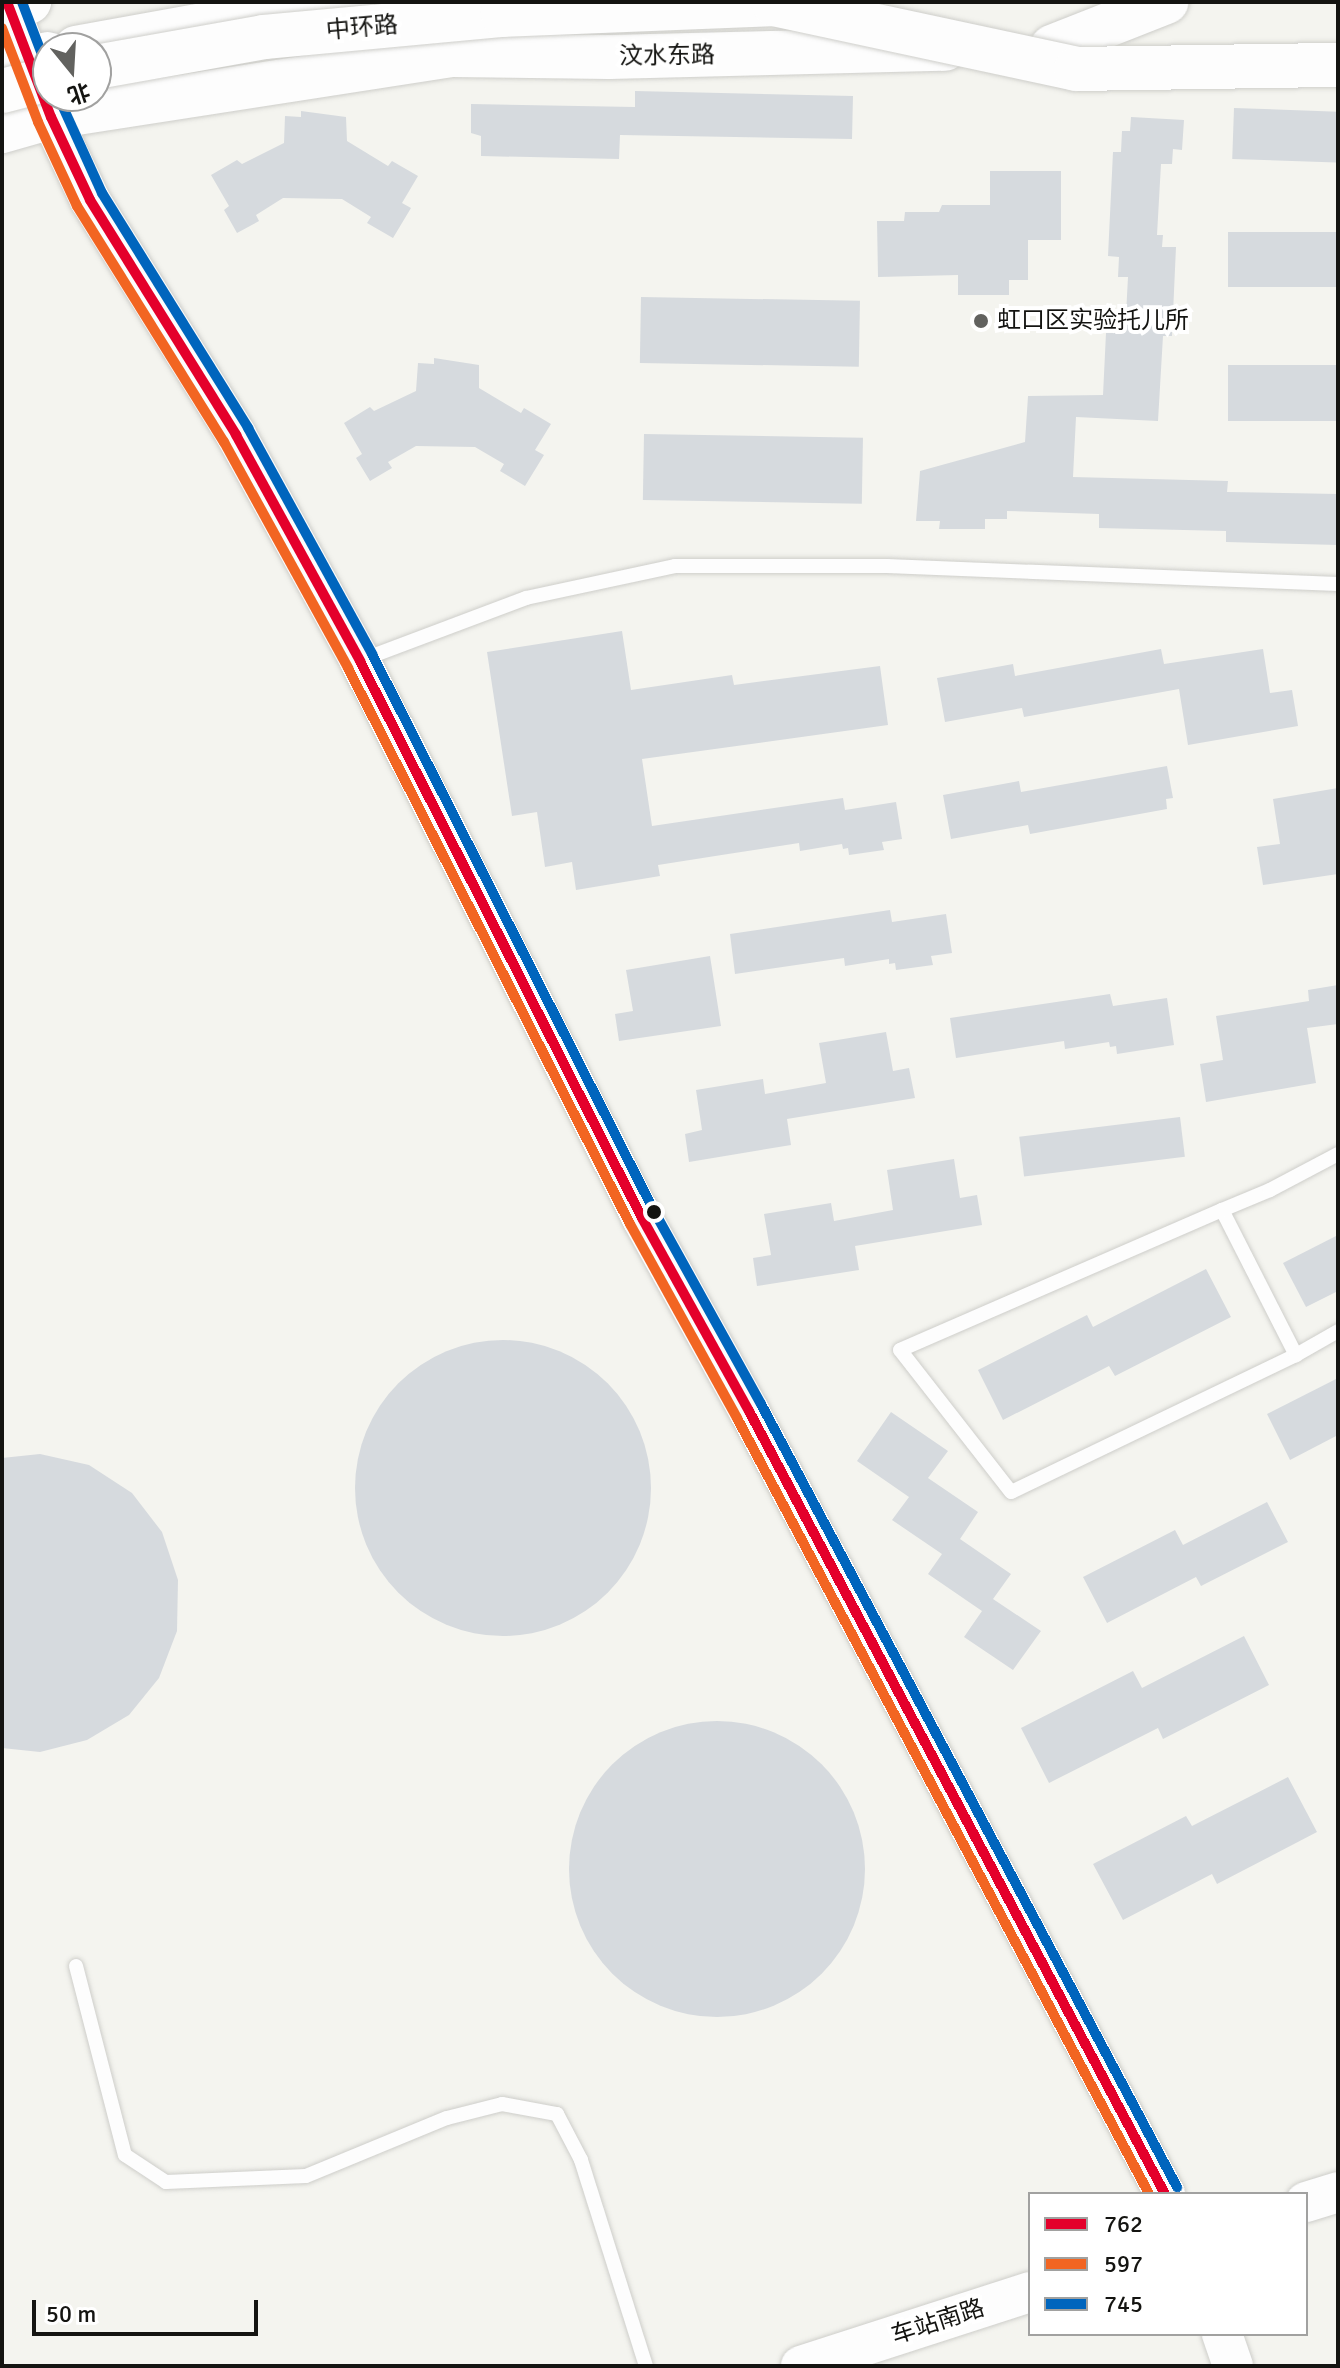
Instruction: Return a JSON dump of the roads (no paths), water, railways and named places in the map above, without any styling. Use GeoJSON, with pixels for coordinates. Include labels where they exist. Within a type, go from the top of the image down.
{"type":"FeatureCollection","features":[{"type":"Feature","properties":{"kind":"main road"},"geometry":{"type":"LineString","coordinates":[[112,41],[290,9],[353,2]]}},
{"type":"Feature","properties":{"kind":"main road"},"geometry":{"type":"LineString","coordinates":[[493,2],[609,57]]}},
{"type":"Feature","properties":{"kind":"main road"},"geometry":{"type":"LineString","coordinates":[[1052,47],[1166,2]]}},
{"type":"Feature","properties":{"kind":"main road","name":"中环路"},"geometry":{"type":"LineString","coordinates":[[112,64],[264,37],[503,15],[774,4],[1076,69],[1338,65]]}},
{"type":"Feature","properties":{"kind":"main road"},"geometry":{"type":"LineString","coordinates":[[12,5],[30,77],[90,200],[236,435],[360,661],[642,1218],[756,1425],[1164,2192]]}},
{"type":"Feature","properties":{"kind":"main road","name":"汶水东路"},"geometry":{"type":"LineString","coordinates":[[2,131],[30,77],[453,55],[609,57],[1338,44]]}},
{"type":"Feature","properties":{"kind":"main road"},"geometry":{"type":"LineString","coordinates":[[1308,2201],[1338,2192]]}},
{"type":"Feature","properties":{"kind":"main road","name":"车站南路"},"geometry":{"type":"LineString","coordinates":[[801,2366],[1028,2293]]}},
{"type":"Feature","properties":{"kind":"main road"},"geometry":{"type":"LineString","coordinates":[[1223,2336],[1233,2366]]}},
{"type":"Feature","properties":{"kind":"lane"},"geometry":{"type":"LineString","coordinates":[[360,661],[526,598],[675,566],[887,566],[1338,584]]}},
{"type":"Feature","properties":{"kind":"lane"},"geometry":{"type":"LineString","coordinates":[[1338,1154],[1222,1210],[900,1350],[1011,1492],[1296,1355],[1338,1331]]}},
{"type":"Feature","properties":{"kind":"lane"},"geometry":{"type":"LineString","coordinates":[[1222,1210],[1296,1355]]}},
{"type":"Feature","properties":{"kind":"lane"},"geometry":{"type":"LineString","coordinates":[[76,1966],[125,2155],[166,2182],[306,2176],[447,2118],[502,2104],[557,2114],[581,2160],[646,2366]]}},
{"type":"Feature","properties":{"kind":"place","name":"虹口区实验托儿所"},"geometry":{"type":"Point","coordinates":[981,321]}}]}
